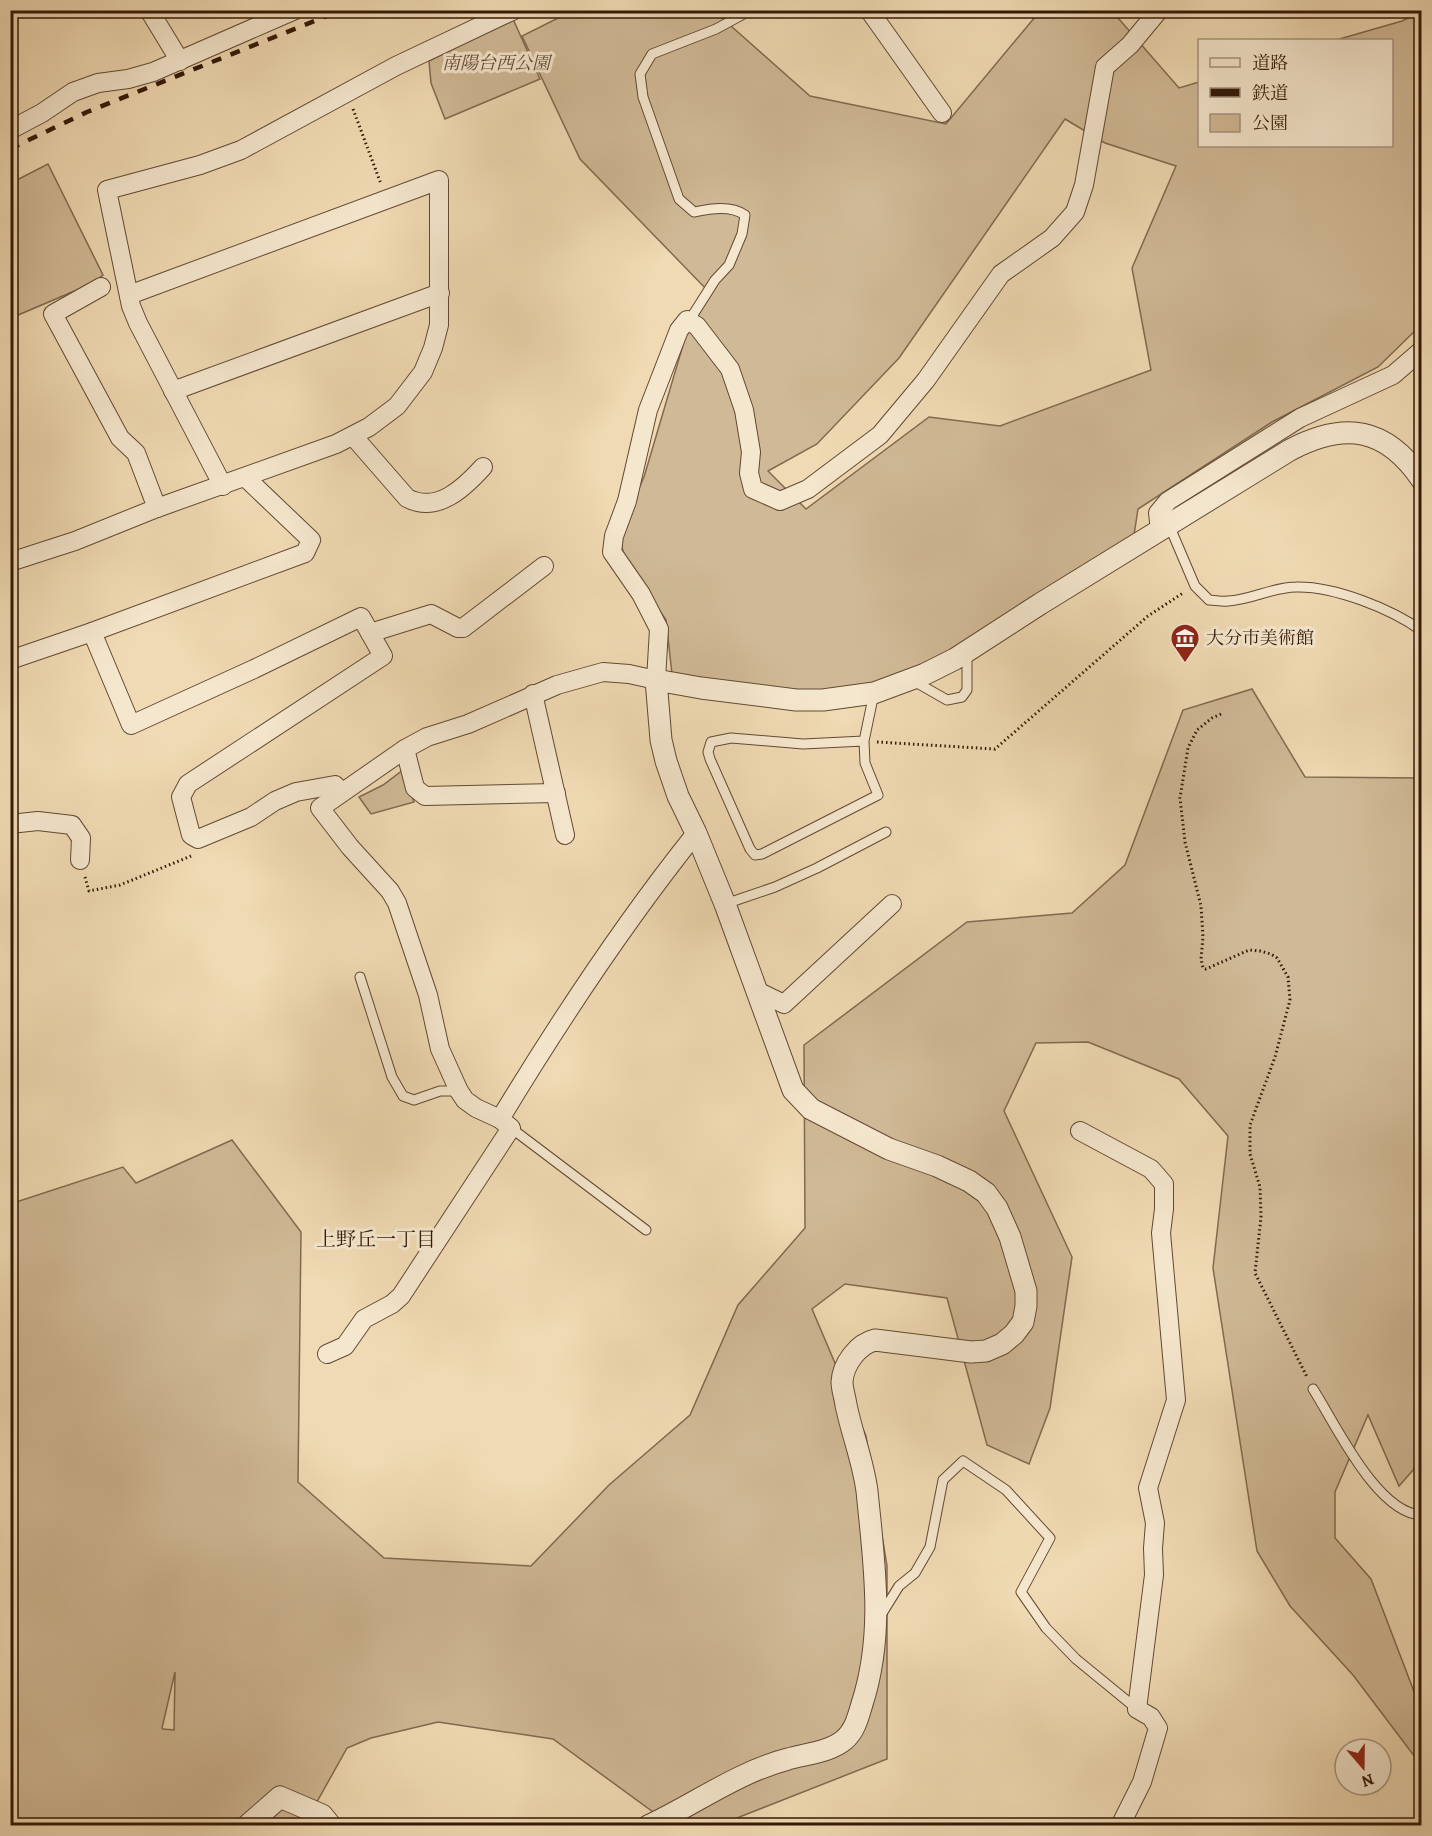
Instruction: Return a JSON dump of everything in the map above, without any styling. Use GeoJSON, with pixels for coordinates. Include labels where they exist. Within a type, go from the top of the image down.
{"type":"FeatureCollection","features":[{"type":"Feature","properties":{"kind":"street"},"geometry":{"type":"LineString","coordinates":[[149,10],[180,61]]}},
{"type":"Feature","properties":{"kind":"street"},"geometry":{"type":"LineString","coordinates":[[10,130],[42,113],[73,92],[98,83],[128,79],[153,72],[295,10]]}},
{"type":"Feature","properties":{"kind":"street"},"geometry":{"type":"LineString","coordinates":[[223,486],[138,323],[129,295],[106,190],[225,156],[264,138],[396,66],[514,10]]}},
{"type":"Feature","properties":{"kind":"street"},"geometry":{"type":"LineString","coordinates":[[869,10],[942,113]]}},
{"type":"Feature","properties":{"kind":"street"},"geometry":{"type":"LineString","coordinates":[[648,1826],[770,1763],[834,1747],[844,1740],[855,1725],[871,1678],[877,1621],[866,1481],[849,1419],[842,1383],[844,1372],[848,1362],[866,1342],[875,1340],[971,1352],[986,1351],[1002,1344],[1023,1322],[1026,1291],[1010,1238],[997,1208],[986,1193],[969,1181],[937,1166],[889,1149],[811,1109],[793,1090],[725,904],[678,796],[666,761],[656,680],[659,629],[641,594],[612,552],[614,536],[627,501],[648,410],[679,330],[687,320],[697,326],[730,369],[744,410],[751,452],[748,473],[753,489],[780,501],[808,489],[880,435],[926,380],[1001,274],[1052,238],[1075,212],[1084,185],[1105,67],[1130,45],[1159,10]]}},
{"type":"Feature","properties":{"kind":"street"},"geometry":{"type":"LineString","coordinates":[[10,562],[75,541],[157,508],[246,478],[353,436],[383,418],[397,406],[423,372],[434,348],[439,325],[439,180],[129,295]]}},
{"type":"Feature","properties":{"kind":"street"},"geometry":{"type":"LineString","coordinates":[[100,287],[53,314],[120,438],[136,453],[157,508]]}},
{"type":"Feature","properties":{"kind":"street"},"geometry":{"type":"LineString","coordinates":[[173,391],[440,293]]}},
{"type":"Feature","properties":{"kind":"street"},"geometry":{"type":"LineString","coordinates":[[1164,528],[1158,513],[1168,501],[1300,418],[1393,375],[1422,350]]}},
{"type":"Feature","properties":{"kind":"street"},"geometry":{"type":"LineString","coordinates":[[505,1123],[476,1108],[465,1100],[459,1091],[440,1049],[428,995],[397,903],[390,891],[350,847],[320,808],[341,792],[427,737],[468,724],[557,685],[603,672],[796,700],[824,700],[874,693],[955,659],[1290,450],[1330,434],[1353,432],[1386,442],[1406,459],[1422,480]]}},
{"type":"Feature","properties":{"kind":"street"},"geometry":{"type":"LineString","coordinates":[[353,436],[407,498],[416,502],[428,503],[454,494],[464,488],[483,467]]}},
{"type":"Feature","properties":{"kind":"street"},"geometry":{"type":"LineString","coordinates":[[10,660],[305,553],[311,540],[246,478]]}},
{"type":"Feature","properties":{"kind":"street"},"geometry":{"type":"LineString","coordinates":[[370,633],[431,614],[458,628],[463,628],[544,567]]}},
{"type":"Feature","properties":{"kind":"street"},"geometry":{"type":"LineString","coordinates":[[92,632],[131,725],[254,669],[361,616],[383,656],[188,784],[181,797],[191,835],[198,839],[251,817],[275,801],[296,792],[334,785],[341,792]]}},
{"type":"Feature","properties":{"kind":"street"},"geometry":{"type":"LineString","coordinates":[[533,694],[565,835]]}},
{"type":"Feature","properties":{"kind":"street"},"geometry":{"type":"LineString","coordinates":[[405,749],[415,788],[425,795],[556,793]]}},
{"type":"Feature","properties":{"kind":"street"},"geometry":{"type":"LineString","coordinates":[[10,824],[38,821],[72,825],[81,838],[80,860]]}},
{"type":"Feature","properties":{"kind":"street"},"geometry":{"type":"LineString","coordinates":[[327,1354],[345,1346],[364,1319],[392,1304],[401,1296],[505,1123],[538,1055],[615,941],[696,833]]}},
{"type":"Feature","properties":{"kind":"street"},"geometry":{"type":"LineString","coordinates":[[757,991],[783,1004],[892,904]]}},
{"type":"Feature","properties":{"kind":"street"},"geometry":{"type":"LineString","coordinates":[[1080,1131],[1151,1169],[1164,1184],[1161,1233],[1176,1400],[1148,1488],[1155,1523],[1154,1575],[1137,1709],[1151,1717],[1158,1728],[1142,1782],[1120,1826]]}},
{"type":"Feature","properties":{"kind":"street"},"geometry":{"type":"LineString","coordinates":[[247,1826],[280,1797],[322,1815],[332,1826]]}},
{"type":"Feature","properties":{"kind":"lane"},"geometry":{"type":"LineString","coordinates":[[689,321],[715,280],[729,265],[742,234],[745,215],[737,210],[710,209],[694,212],[679,199],[644,97],[640,74],[652,54],[716,29],[751,10]]}},
{"type":"Feature","properties":{"kind":"lane"},"geometry":{"type":"LineString","coordinates":[[1164,528],[1195,586],[1209,600],[1228,602],[1295,587],[1314,589],[1353,598],[1385,610],[1422,631]]}},
{"type":"Feature","properties":{"kind":"lane"},"geometry":{"type":"LineString","coordinates":[[910,679],[947,699],[962,697],[967,690],[968,651]]}},
{"type":"Feature","properties":{"kind":"lane"},"geometry":{"type":"LineString","coordinates":[[864,741],[803,744],[731,738],[711,742],[708,752],[710,759],[750,849],[756,855],[878,795],[865,763],[864,741],[874,693]]}},
{"type":"Feature","properties":{"kind":"lane"},"geometry":{"type":"LineString","coordinates":[[725,904],[817,868],[886,832]]}},
{"type":"Feature","properties":{"kind":"lane"},"geometry":{"type":"LineString","coordinates":[[360,977],[392,1077],[403,1096],[414,1100],[440,1090],[459,1091]]}},
{"type":"Feature","properties":{"kind":"lane"},"geometry":{"type":"LineString","coordinates":[[505,1123],[646,1230]]}},
{"type":"Feature","properties":{"kind":"lane"},"geometry":{"type":"LineString","coordinates":[[1313,1389],[1369,1479],[1384,1496],[1398,1507],[1411,1515],[1422,1515]]}},
{"type":"Feature","properties":{"kind":"lane"},"geometry":{"type":"LineString","coordinates":[[877,1621],[899,1586],[915,1573],[930,1546],[943,1480],[963,1461],[1006,1490],[1050,1538],[1021,1592],[1046,1628],[1076,1659],[1137,1709]]}},
{"type":"Feature","properties":{"kind":"path"},"geometry":{"type":"LineString","coordinates":[[348,93],[386,200]]}},
{"type":"Feature","properties":{"kind":"path"},"geometry":{"type":"LineString","coordinates":[[864,741],[995,749],[1148,616],[1195,586]]}},
{"type":"Feature","properties":{"kind":"path"},"geometry":{"type":"LineString","coordinates":[[1221,714],[1197,730],[1188,748],[1180,798],[1185,842],[1202,917],[1201,959],[1203,968],[1206,969],[1249,950],[1260,951],[1277,958],[1288,977],[1290,1000],[1275,1057],[1250,1125],[1250,1154],[1260,1187],[1261,1217],[1255,1273],[1313,1389]]}},
{"type":"Feature","properties":{"kind":"green space"},"geometry":{"type":"Polygon","coordinates":[[[572,11],[714,11],[810,96],[946,124],[1040,11],[1112,11],[1179,88],[1198,82],[1198,147],[1393,147],[1393,39],[1339,39],[1402,21],[1421,12],[1421,325],[1378,367],[1272,422],[1138,509],[1134,535],[951,652],[870,686],[803,693],[672,674],[666,620],[625,558],[618,534],[644,477],[686,335],[711,294],[580,159],[522,36],[572,11]],[[1065,119],[899,358],[817,444],[768,471],[806,509],[929,417],[1000,426],[1151,370],[1132,268],[1176,166],[1105,143],[1065,119]]]}},
{"type":"Feature","properties":{"kind":"green space","name":"南陽台西公園"},"geometry":{"type":"Polygon","coordinates":[[[513,19],[540,79],[445,119],[431,83],[429,61],[513,19]]]}},
{"type":"Feature","properties":{"kind":"green space"},"geometry":{"type":"Polygon","coordinates":[[[48,164],[103,275],[91,284],[11,318],[11,183],[48,164]]]}},
{"type":"Feature","properties":{"kind":"green space"},"geometry":{"type":"Polygon","coordinates":[[[1252,689],[1305,777],[1421,778],[1421,1461],[1399,1486],[1368,1415],[1335,1492],[1335,1538],[1371,1579],[1421,1710],[1421,1765],[1353,1675],[1290,1606],[1257,1551],[1213,1268],[1228,1136],[1179,1079],[1088,1042],[1036,1043],[1004,1111],[1072,1257],[1050,1408],[1029,1464],[987,1445],[947,1298],[845,1284],[812,1309],[866,1436],[887,1566],[887,1759],[719,1825],[671,1825],[553,1739],[438,1722],[371,1738],[347,1748],[304,1825],[11,1825],[10,1204],[123,1167],[136,1183],[232,1140],[301,1232],[298,1482],[384,1558],[531,1566],[609,1485],[690,1415],[738,1305],[805,1228],[804,1045],[967,922],[1072,913],[1125,865],[1183,710],[1252,689]],[[175,1672],[162,1728],[174,1730],[175,1672]]]}},
{"type":"Feature","properties":{"kind":"green space"},"geometry":{"type":"Polygon","coordinates":[[[403,770],[414,802],[371,814],[359,797],[383,785],[403,770]]]}},
{"type":"Feature","properties":{"kind":"railway"},"geometry":{"type":"LineString","coordinates":[[10,149],[87,112],[342,10]]}},
{"type":"Feature","properties":{"kind":"place","name":"大分市美術館"},"geometry":{"type":"Point","coordinates":[1185,664]}},
{"type":"Feature","properties":{"kind":"district","name":"上野丘一丁目"},"geometry":{"type":"Point","coordinates":[376,1239]}}]}
